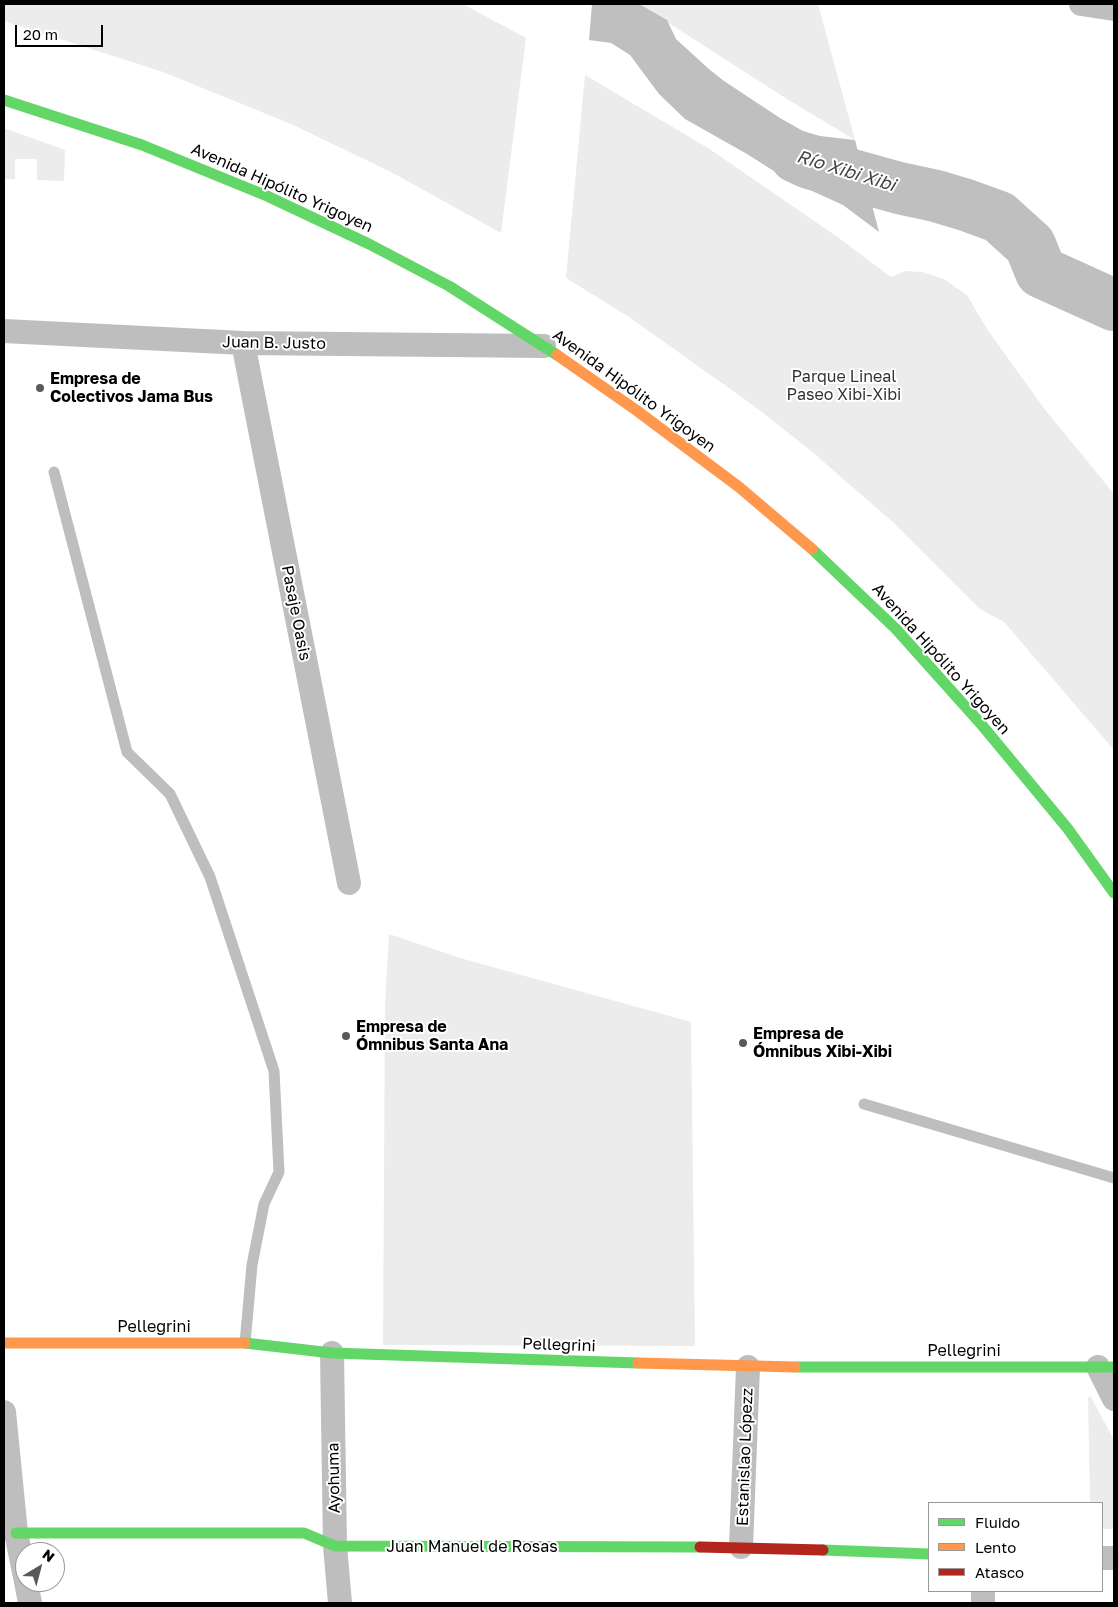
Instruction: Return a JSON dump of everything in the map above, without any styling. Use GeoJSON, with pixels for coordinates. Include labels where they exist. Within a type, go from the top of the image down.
{"type":"FeatureCollection","features":[{"type":"Feature","properties":{"kind":"street"},"geometry":{"type":"LineString","coordinates":[[1081,4],[1114,9]]}},
{"type":"Feature","properties":{"kind":"street","name":"Avenida Hipólito Yrigoyen"},"geometry":{"type":"LineString","coordinates":[[4,100],[142,145],[267,196],[369,244],[449,286],[544,346],[636,410],[739,488],[828,563],[896,629],[981,724],[1068,829],[1114,893]]}},
{"type":"Feature","properties":{"kind":"street","name":"Juan B. Justo"},"geometry":{"type":"LineString","coordinates":[[4,332],[244,343],[544,346]]}},
{"type":"Feature","properties":{"kind":"street","name":"Pasaje Oasis"},"geometry":{"type":"LineString","coordinates":[[244,343],[349,883]]}},
{"type":"Feature","properties":{"kind":"street","name":"Pellegrini"},"geometry":{"type":"LineString","coordinates":[[4,1343],[245,1343],[332,1353],[748,1367],[1106,1367]]}},
{"type":"Feature","properties":{"kind":"street","name":"Ayohuma"},"geometry":{"type":"LineString","coordinates":[[332,1353],[335,1546],[340,1603]]}},
{"type":"Feature","properties":{"kind":"street","name":"Estanislao Lópezz"},"geometry":{"type":"LineString","coordinates":[[741,1547],[748,1367]]}},
{"type":"Feature","properties":{"kind":"street"},"geometry":{"type":"LineString","coordinates":[[1106,1367],[1114,1399]]}},
{"type":"Feature","properties":{"kind":"street"},"geometry":{"type":"LineString","coordinates":[[4,1412],[18,1542]]}},
{"type":"Feature","properties":{"kind":"street","name":"Juan Manuel de Rosas"},"geometry":{"type":"LineString","coordinates":[[16,1533],[304,1533],[335,1546],[741,1547],[928,1554]]}},
{"type":"Feature","properties":{"kind":"lane"},"geometry":{"type":"LineString","coordinates":[[54,472],[127,752],[170,794],[210,877],[274,1071],[279,1172],[264,1204],[252,1265],[245,1343]]}},
{"type":"Feature","properties":{"kind":"lane"},"geometry":{"type":"LineString","coordinates":[[864,1104],[1114,1178]]}},
{"type":"Feature","properties":{"kind":"green space"},"geometry":{"type":"Polygon","coordinates":[[[4,4],[463,4],[526,38],[501,233],[391,172],[291,124],[163,72],[4,21],[4,4]]]}},
{"type":"Feature","properties":{"kind":"green space"},"geometry":{"type":"Polygon","coordinates":[[[639,4],[818,4],[855,140],[787,99],[639,4]]]}},
{"type":"Feature","properties":{"kind":"green space","name":"Parque Lineal Paseo Xibi-Xibi"},"geometry":{"type":"Polygon","coordinates":[[[585,75],[708,148],[839,238],[891,277],[906,271],[922,272],[944,279],[967,295],[987,329],[1043,407],[1114,494],[1114,750],[1004,622],[980,609],[895,524],[810,450],[754,406],[629,317],[566,278],[585,75]]]}},
{"type":"Feature","properties":{"kind":"green space"},"geometry":{"type":"Polygon","coordinates":[[[4,128],[65,150],[64,181],[37,180],[37,159],[15,159],[15,179],[4,179],[4,128]]]}},
{"type":"Feature","properties":{"kind":"green space"},"geometry":{"type":"Polygon","coordinates":[[[389,934],[460,958],[691,1022],[695,1346],[383,1345],[385,1005],[389,934]]]}},
{"type":"Feature","properties":{"kind":"green space"},"geometry":{"type":"Polygon","coordinates":[[[1088,1397],[1091,1397],[1114,1440],[1114,1529],[1103,1529],[1103,1502],[1090,1502],[1088,1397]]]}},
{"type":"Feature","properties":{"kind":"water"},"geometry":{"type":"Polygon","coordinates":[[[592,4],[639,4],[667,20],[676,39],[710,70],[780,118],[803,131],[820,136],[855,140],[879,232],[843,205],[788,180],[685,119],[659,94],[630,55],[611,43],[589,40],[592,4]]]}},
{"type":"Feature","properties":{"kind":"waterway","name":"Río Xibi Xibi"},"geometry":{"type":"LineString","coordinates":[[796,157],[809,163],[899,188],[936,196],[999,217],[1030,245],[1041,272],[1114,305]]}},
{"type":"Feature","properties":{"kind":"traffic: fast"},"geometry":{"type":"LineString","coordinates":[[4,100],[142,145],[267,196],[369,244],[449,286],[557,355]]}},
{"type":"Feature","properties":{"kind":"traffic: fast"},"geometry":{"type":"LineString","coordinates":[[812,549],[896,629],[981,724],[1068,829],[1114,893]]}},
{"type":"Feature","properties":{"kind":"traffic: fast"},"geometry":{"type":"LineString","coordinates":[[245,1343],[332,1353],[638,1363]]}},
{"type":"Feature","properties":{"kind":"traffic: fast"},"geometry":{"type":"LineString","coordinates":[[795,1367],[1114,1367]]}},
{"type":"Feature","properties":{"kind":"traffic: fast"},"geometry":{"type":"LineString","coordinates":[[16,1533],[304,1533],[335,1546],[700,1547]]}},
{"type":"Feature","properties":{"kind":"traffic: fast"},"geometry":{"type":"LineString","coordinates":[[823,1550],[928,1554]]}},
{"type":"Feature","properties":{"kind":"traffic: slow"},"geometry":{"type":"LineString","coordinates":[[557,355],[636,410],[739,487],[812,549]]}},
{"type":"Feature","properties":{"kind":"traffic: slow"},"geometry":{"type":"LineString","coordinates":[[4,1343],[245,1343]]}},
{"type":"Feature","properties":{"kind":"traffic: slow"},"geometry":{"type":"LineString","coordinates":[[638,1363],[795,1367]]}},
{"type":"Feature","properties":{"kind":"traffic: jam"},"geometry":{"type":"LineString","coordinates":[[700,1547],[823,1550]]}},
{"type":"Feature","properties":{"kind":"place","name":"Empresa de Colectivos Jama Bus"},"geometry":{"type":"Point","coordinates":[40,388]}},
{"type":"Feature","properties":{"kind":"place","name":"Empresa de Ómnibus Santa Ana"},"geometry":{"type":"Point","coordinates":[346,1036]}},
{"type":"Feature","properties":{"kind":"place","name":"Empresa de Ómnibus Xibi-Xibi"},"geometry":{"type":"Point","coordinates":[743,1043]}}]}
